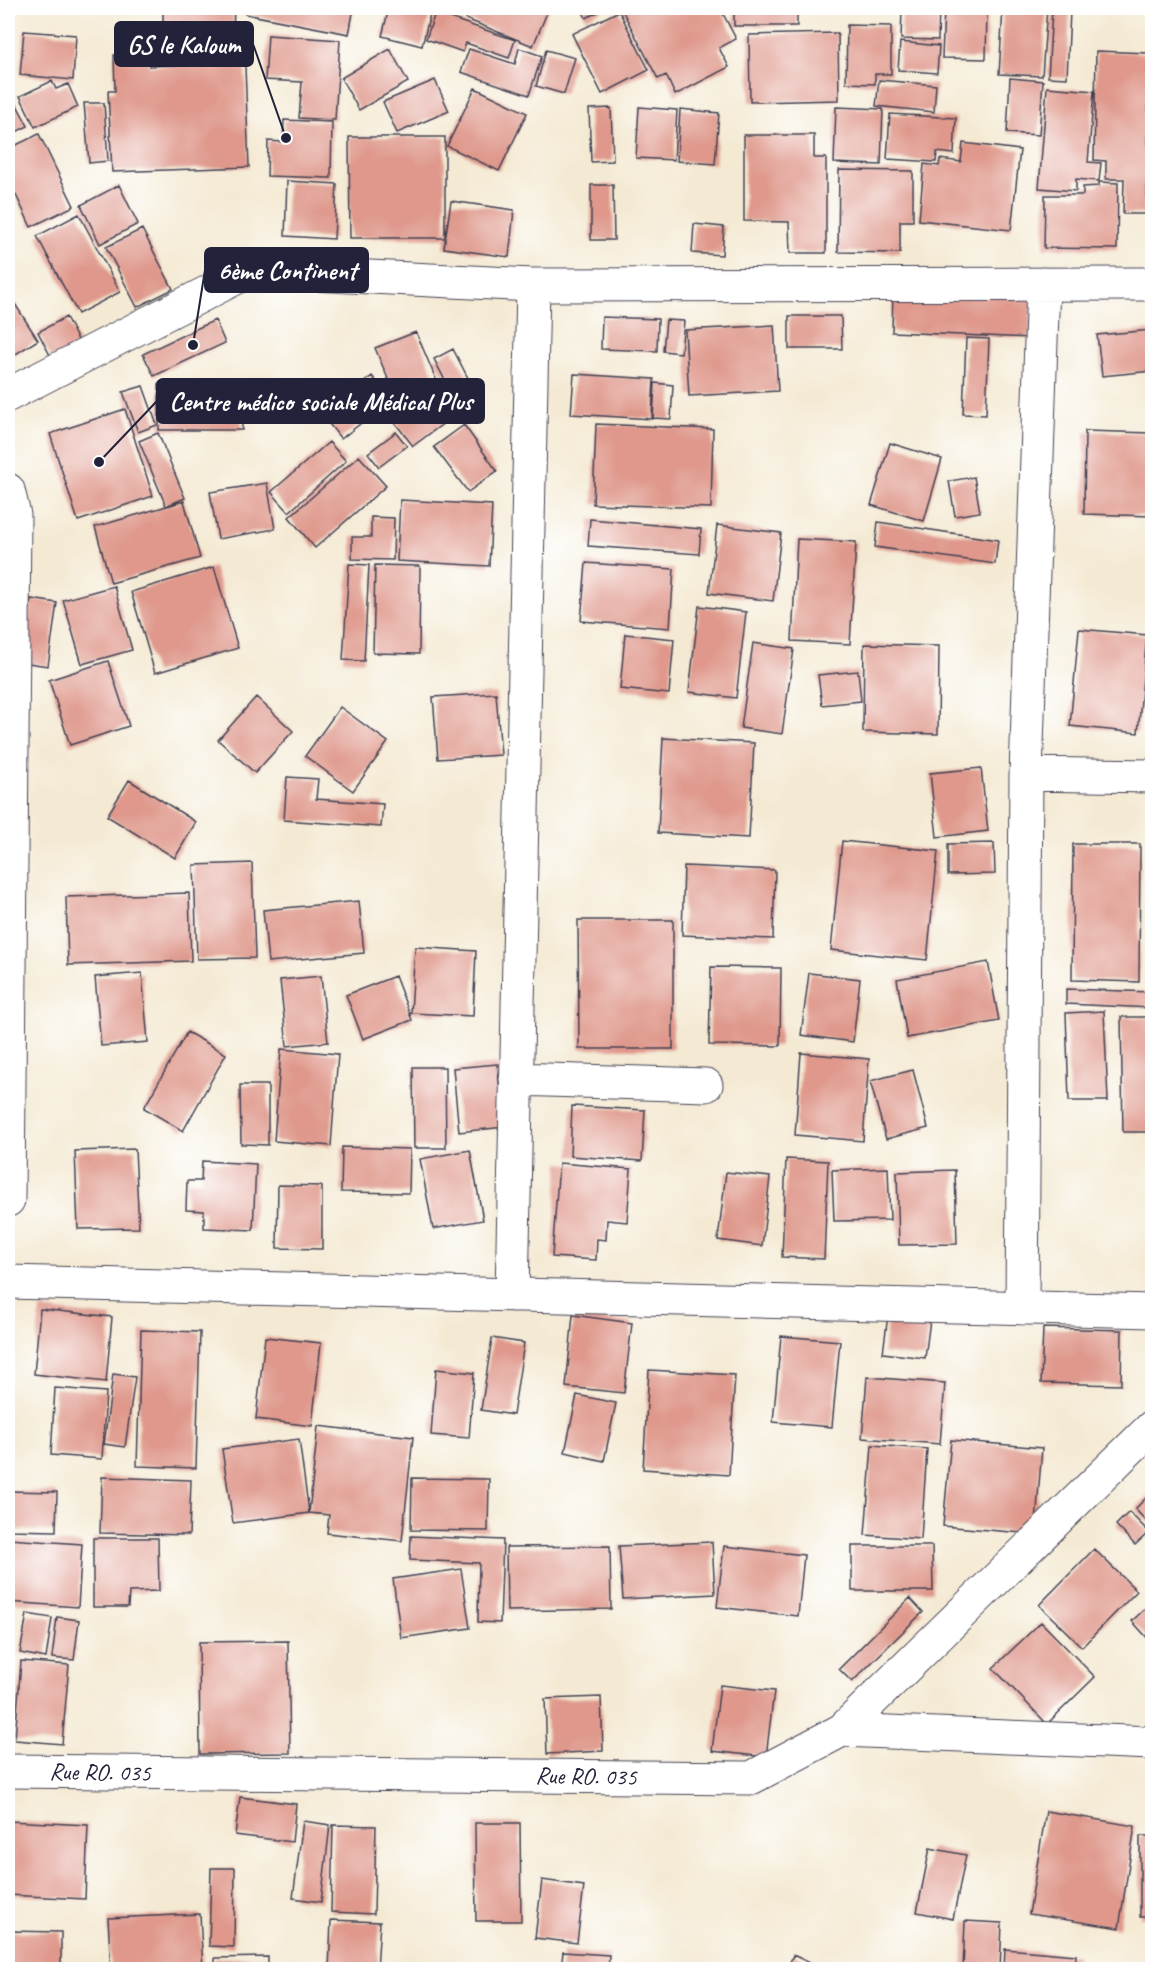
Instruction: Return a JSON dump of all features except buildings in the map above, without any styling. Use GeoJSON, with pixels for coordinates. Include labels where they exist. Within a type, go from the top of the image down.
{"type":"FeatureCollection","features":[{"type":"Feature","properties":{"kind":"street"},"geometry":{"type":"LineString","coordinates":[[8,395],[249,271],[533,285],[1152,284]]}},
{"type":"Feature","properties":{"kind":"street"},"geometry":{"type":"LineString","coordinates":[[1022,1308],[1026,774],[1043,284]]}},
{"type":"Feature","properties":{"kind":"street"},"geometry":{"type":"LineString","coordinates":[[512,1295],[533,285]]}},
{"type":"Feature","properties":{"kind":"street"},"geometry":{"type":"LineString","coordinates":[[8,490],[14,514],[8,1200]]}},
{"type":"Feature","properties":{"kind":"street"},"geometry":{"type":"LineString","coordinates":[[1026,774],[1152,776]]}},
{"type":"Feature","properties":{"kind":"street"},"geometry":{"type":"LineString","coordinates":[[516,1079],[706,1085]]}},
{"type":"Feature","properties":{"kind":"street"},"geometry":{"type":"LineString","coordinates":[[8,1282],[1152,1311]]}},
{"type":"Feature","properties":{"kind":"street"},"geometry":{"type":"LineString","coordinates":[[842,1730],[1152,1426]]}},
{"type":"Feature","properties":{"kind":"street"},"geometry":{"type":"LineString","coordinates":[[842,1730],[1152,1743]]}},
{"type":"Feature","properties":{"kind":"street","name":"Rue RO. 035"},"geometry":{"type":"LineString","coordinates":[[8,1771],[751,1778],[842,1730]]}},
{"type":"Feature","properties":{"kind":"place","name":"GS le Kaloum"},"geometry":{"type":"Point","coordinates":[286,138]}},
{"type":"Feature","properties":{"kind":"place","name":"6ème Continent"},"geometry":{"type":"Point","coordinates":[193,345]}},
{"type":"Feature","properties":{"kind":"place","name":"Centre médico sociale Médical Plus"},"geometry":{"type":"Point","coordinates":[99,462]}}]}
